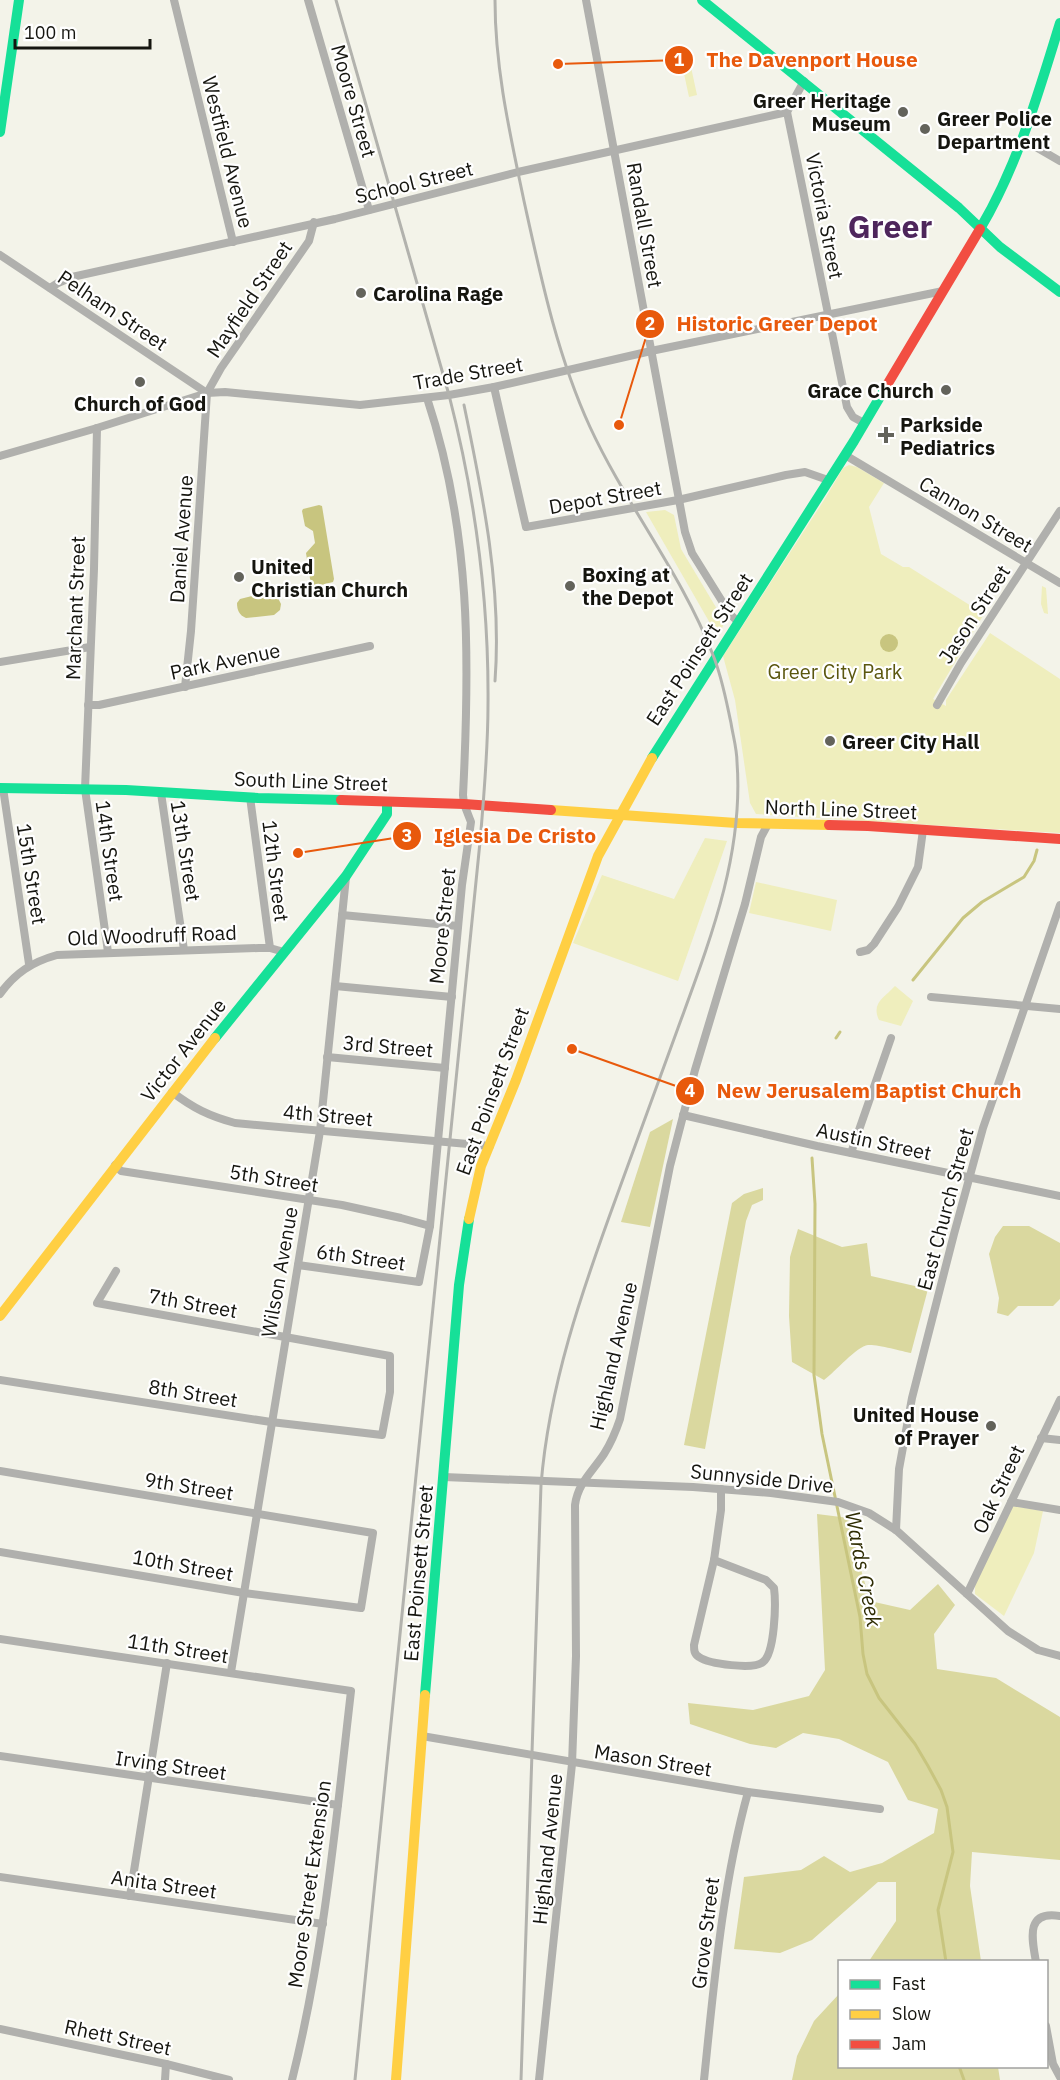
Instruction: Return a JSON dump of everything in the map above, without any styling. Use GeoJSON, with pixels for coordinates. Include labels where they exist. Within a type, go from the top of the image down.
{"type":"FeatureCollection","features":[{"type":"Feature","properties":{"kind":"main road"},"geometry":{"type":"LineString","coordinates":[[0,132],[19,0]]}},
{"type":"Feature","properties":{"kind":"main road"},"geometry":{"type":"LineString","coordinates":[[702,0],[959,207],[1000,247],[1060,292]]}},
{"type":"Feature","properties":{"kind":"main road","name":"East Poinsett Street"},"geometry":{"type":"LineString","coordinates":[[396,2080],[422,1736],[463,1256],[481,1166],[598,856],[671,725],[845,455],[999,195],[1032,113],[1060,23]]}},
{"type":"Feature","properties":{"kind":"main road","name":"South Line Street"},"geometry":{"type":"LineString","coordinates":[[1,788],[85,789],[464,804],[620,814]]}},
{"type":"Feature","properties":{"kind":"main road","name":"Victor Avenue"},"geometry":{"type":"LineString","coordinates":[[0,1316],[172,1092],[346,876],[387,814],[387,802]]}},
{"type":"Feature","properties":{"kind":"main road","name":"North Line Street"},"geometry":{"type":"LineString","coordinates":[[620,814],[736,824],[857,826],[1060,839]]}},
{"type":"Feature","properties":{"kind":"street","name":"Westfield Avenue"},"geometry":{"type":"LineString","coordinates":[[174,0],[233,242]]}},
{"type":"Feature","properties":{"kind":"street","name":"Moore Street"},"geometry":{"type":"LineString","coordinates":[[308,0],[369,210]]}},
{"type":"Feature","properties":{"kind":"street","name":"Randall Street"},"geometry":{"type":"LineString","coordinates":[[586,0],[684,532],[692,553],[736,621]]}},
{"type":"Feature","properties":{"kind":"street"},"geometry":{"type":"LineString","coordinates":[[787,112],[804,81]]}},
{"type":"Feature","properties":{"kind":"street","name":"School Street"},"geometry":{"type":"LineString","coordinates":[[50,288],[72,277],[233,242],[518,172],[787,112]]}},
{"type":"Feature","properties":{"kind":"street","name":"Victoria Street"},"geometry":{"type":"LineString","coordinates":[[787,112],[847,407],[850,414],[864,423]]}},
{"type":"Feature","properties":{"kind":"street"},"geometry":{"type":"LineString","coordinates":[[1022,139],[1060,161]]}},
{"type":"Feature","properties":{"kind":"street","name":"Mayfield Street"},"geometry":{"type":"LineString","coordinates":[[207,393],[221,368],[309,241],[314,222]]}},
{"type":"Feature","properties":{"kind":"street","name":"Pelham Street"},"geometry":{"type":"LineString","coordinates":[[0,255],[207,393]]}},
{"type":"Feature","properties":{"kind":"street","name":"Trade Street"},"geometry":{"type":"LineString","coordinates":[[0,456],[207,393],[225,392],[360,405],[427,398],[494,387],[651,351],[943,291]]}},
{"type":"Feature","properties":{"kind":"street"},"geometry":{"type":"LineString","coordinates":[[925,295],[933,308]]}},
{"type":"Feature","properties":{"kind":"street","name":"Depot Street"},"geometry":{"type":"LineString","coordinates":[[494,387],[526,527],[678,500],[805,472],[828,480]]}},
{"type":"Feature","properties":{"kind":"street","name":"Daniel Avenue"},"geometry":{"type":"LineString","coordinates":[[186,687],[207,393]]}},
{"type":"Feature","properties":{"kind":"street","name":"Moore Street"},"geometry":{"type":"LineString","coordinates":[[419,1282],[430,1226],[471,822],[464,804],[468,660],[464,581],[453,498],[427,398]]}},
{"type":"Feature","properties":{"kind":"street","name":"Marchant Street"},"geometry":{"type":"LineString","coordinates":[[85,789],[97,428]]}},
{"type":"Feature","properties":{"kind":"street","name":"Cannon Street"},"geometry":{"type":"LineString","coordinates":[[845,455],[1060,583]]}},
{"type":"Feature","properties":{"kind":"street","name":"Jason Street"},"geometry":{"type":"LineString","coordinates":[[937,705],[961,663],[1060,511]]}},
{"type":"Feature","properties":{"kind":"street","name":"Park Avenue"},"geometry":{"type":"LineString","coordinates":[[88,705],[99,705],[186,687],[370,646]]}},
{"type":"Feature","properties":{"kind":"street"},"geometry":{"type":"LineString","coordinates":[[0,662],[90,647]]}},
{"type":"Feature","properties":{"kind":"street","name":"15th Street"},"geometry":{"type":"LineString","coordinates":[[1,788],[29,964]]}},
{"type":"Feature","properties":{"kind":"street","name":"14th Street"},"geometry":{"type":"LineString","coordinates":[[85,789],[108,952]]}},
{"type":"Feature","properties":{"kind":"street","name":"13th Street"},"geometry":{"type":"LineString","coordinates":[[161,793],[184,950]]}},
{"type":"Feature","properties":{"kind":"street","name":"12th Street"},"geometry":{"type":"LineString","coordinates":[[250,797],[270,948]]}},
{"type":"Feature","properties":{"kind":"street","name":"Highland Avenue"},"geometry":{"type":"LineString","coordinates":[[539,2080],[572,1764],[576,1656],[575,1505],[581,1483],[604,1454],[620,1419],[668,1176],[683,1115],[745,904],[761,837],[768,824]]}},
{"type":"Feature","properties":{"kind":"street"},"geometry":{"type":"LineString","coordinates":[[860,952],[868,950],[874,944],[908,887],[920,861],[923,830]]}},
{"type":"Feature","properties":{"kind":"street","name":"Wilson Avenue"},"geometry":{"type":"LineString","coordinates":[[231,1672],[320,1131],[346,876]]}},
{"type":"Feature","properties":{"kind":"street","name":"East Church Street"},"geometry":{"type":"LineString","coordinates":[[896,1530],[899,1470],[912,1398],[969,1177],[1060,905]]}},
{"type":"Feature","properties":{"kind":"street"},"geometry":{"type":"LineString","coordinates":[[342,915],[459,926]]}},
{"type":"Feature","properties":{"kind":"street","name":"Old Woodruff Road"},"geometry":{"type":"LineString","coordinates":[[0,994],[10,981],[29,964],[57,954],[270,948],[284,952]]}},
{"type":"Feature","properties":{"kind":"street"},"geometry":{"type":"LineString","coordinates":[[335,986],[452,997]]}},
{"type":"Feature","properties":{"kind":"street"},"geometry":{"type":"LineString","coordinates":[[931,997],[1060,1009]]}},
{"type":"Feature","properties":{"kind":"street"},"geometry":{"type":"LineString","coordinates":[[851,1153],[891,1038]]}},
{"type":"Feature","properties":{"kind":"street","name":"3rd Street"},"geometry":{"type":"LineString","coordinates":[[327,1057],[445,1068]]}},
{"type":"Feature","properties":{"kind":"street","name":"4th Street"},"geometry":{"type":"LineString","coordinates":[[172,1092],[192,1107],[220,1119],[250,1125],[490,1146]]}},
{"type":"Feature","properties":{"kind":"street","name":"Austin Street"},"geometry":{"type":"LineString","coordinates":[[683,1115],[851,1153],[1060,1196]]}},
{"type":"Feature","properties":{"kind":"street","name":"5th Street"},"geometry":{"type":"LineString","coordinates":[[115,1165],[121,1171],[372,1211],[430,1226]]}},
{"type":"Feature","properties":{"kind":"street","name":"6th Street"},"geometry":{"type":"LineString","coordinates":[[298,1265],[419,1282]]}},
{"type":"Feature","properties":{"kind":"street","name":"7th Street"},"geometry":{"type":"LineString","coordinates":[[116,1271],[97,1303],[390,1356],[390,1392],[382,1436]]}},
{"type":"Feature","properties":{"kind":"street","name":"8th Street"},"geometry":{"type":"LineString","coordinates":[[0,1380],[271,1422],[382,1436]]}},
{"type":"Feature","properties":{"kind":"street","name":"Oak Street"},"geometry":{"type":"LineString","coordinates":[[967,1594],[1060,1400]]}},
{"type":"Feature","properties":{"kind":"street"},"geometry":{"type":"LineString","coordinates":[[1041,1438],[1060,1440]]}},
{"type":"Feature","properties":{"kind":"street","name":"9th Street"},"geometry":{"type":"LineString","coordinates":[[0,1470],[373,1533],[361,1608]]}},
{"type":"Feature","properties":{"kind":"street","name":"Sunnyside Drive"},"geometry":{"type":"LineString","coordinates":[[444,1477],[721,1489],[838,1502],[868,1513],[896,1530],[1023,1642],[1038,1650],[1060,1656]]}},
{"type":"Feature","properties":{"kind":"street"},"geometry":{"type":"LineString","coordinates":[[714,1560],[766,1580],[774,1588],[771,1638],[767,1658],[761,1664],[753,1666],[726,1664],[699,1658],[694,1652],[714,1560],[721,1510],[721,1489]]}},
{"type":"Feature","properties":{"kind":"street"},"geometry":{"type":"LineString","coordinates":[[1011,1502],[1060,1510]]}},
{"type":"Feature","properties":{"kind":"street","name":"10th Street"},"geometry":{"type":"LineString","coordinates":[[0,1552],[244,1593],[361,1608]]}},
{"type":"Feature","properties":{"kind":"street","name":"11th Street"},"geometry":{"type":"LineString","coordinates":[[0,1640],[351,1691]]}},
{"type":"Feature","properties":{"kind":"street"},"geometry":{"type":"LineString","coordinates":[[130,1896],[167,1663]]}},
{"type":"Feature","properties":{"kind":"street","name":"Moore Street Extension"},"geometry":{"type":"LineString","coordinates":[[292,2080],[303,2036],[323,1924],[351,1691]]}},
{"type":"Feature","properties":{"kind":"street","name":"Mason Street"},"geometry":{"type":"LineString","coordinates":[[422,1736],[572,1764],[748,1792],[880,1809]]}},
{"type":"Feature","properties":{"kind":"street","name":"Irving Street"},"geometry":{"type":"LineString","coordinates":[[0,1756],[338,1805]]}},
{"type":"Feature","properties":{"kind":"street","name":"Grove Street"},"geometry":{"type":"LineString","coordinates":[[705,2080],[726,1893],[735,1843],[748,1792]]}},
{"type":"Feature","properties":{"kind":"street","name":"Anita Street"},"geometry":{"type":"LineString","coordinates":[[0,1877],[323,1924]]}},
{"type":"Feature","properties":{"kind":"street"},"geometry":{"type":"LineString","coordinates":[[1036,1960],[1032,1936],[1034,1924],[1042,1916],[1060,1916]]}},
{"type":"Feature","properties":{"kind":"street","name":"Rhett Street"},"geometry":{"type":"LineString","coordinates":[[0,2029],[166,2064],[229,2080]]}},
{"type":"Feature","properties":{"kind":"street"},"geometry":{"type":"LineString","coordinates":[[1048,2032],[1053,2064],[1060,2077]]}},
{"type":"Feature","properties":{"kind":"street"},"geometry":{"type":"LineString","coordinates":[[165,2080],[166,2064]]}},
{"type":"Feature","properties":{"kind":"green space"},"geometry":{"type":"Polygon","coordinates":[[[691,67],[697,95],[689,97],[683,69],[691,67]]]}},
{"type":"Feature","properties":{"kind":"green space","name":"Greer City Park"},"geometry":{"type":"Polygon","coordinates":[[[849,465],[857,467],[884,483],[869,507],[881,554],[903,567],[909,567],[984,614],[933,699],[946,706],[946,700],[990,633],[1060,679],[1060,833],[756,814],[750,803],[735,700],[723,656],[843,468],[849,465]]]}},
{"type":"Feature","properties":{"kind":"green space"},"geometry":{"type":"Polygon","coordinates":[[[665,510],[674,515],[681,549],[723,619],[723,626],[718,637],[646,512],[665,510]]]}},
{"type":"Feature","properties":{"kind":"green space"},"geometry":{"type":"Polygon","coordinates":[[[1042,586],[1046,588],[1048,614],[1044,613],[1041,604],[1042,586]]]}},
{"type":"Feature","properties":{"kind":"green space"},"geometry":{"type":"Polygon","coordinates":[[[705,838],[727,841],[678,981],[573,943],[602,875],[674,899],[705,838]]]}},
{"type":"Feature","properties":{"kind":"green space"},"geometry":{"type":"Polygon","coordinates":[[[756,882],[837,900],[831,931],[749,913],[756,882]]]}},
{"type":"Feature","properties":{"kind":"green space"},"geometry":{"type":"Polygon","coordinates":[[[895,986],[913,1001],[901,1026],[879,1020],[877,1014],[880,1001],[895,986]]]}},
{"type":"Feature","properties":{"kind":"green space"},"geometry":{"type":"Polygon","coordinates":[[[1013,1506],[1043,1511],[1034,1553],[1004,1616],[975,1594],[975,1585],[1013,1506]]]}},
{"type":"Feature","properties":{"kind":"shaded area"},"geometry":{"type":"Polygon","coordinates":[[[322,506],[334,579],[333,582],[313,587],[306,553],[315,543],[313,531],[305,526],[302,511],[322,506]]]}},
{"type":"Feature","properties":{"kind":"shaded area"},"geometry":{"type":"Polygon","coordinates":[[[252,596],[278,598],[281,604],[280,610],[274,615],[246,618],[239,612],[237,603],[240,599],[252,596]]]}},
{"type":"Feature","properties":{"kind":"shaded area"},"geometry":{"type":"Polygon","coordinates":[[[885,634],[893,634],[898,639],[896,650],[885,652],[880,647],[880,639],[885,634]]]}},
{"type":"Feature","properties":{"kind":"shaded area"},"geometry":{"type":"Polygon","coordinates":[[[673,1119],[650,1227],[621,1222],[650,1132],[673,1119]]]}},
{"type":"Feature","properties":{"kind":"shaded area"},"geometry":{"type":"Polygon","coordinates":[[[763,1188],[763,1200],[752,1205],[746,1221],[705,1449],[684,1445],[732,1203],[744,1194],[763,1188]]]}},
{"type":"Feature","properties":{"kind":"shaded area"},"geometry":{"type":"Polygon","coordinates":[[[1003,1226],[1029,1226],[1060,1243],[1060,1299],[1053,1306],[1018,1306],[1008,1316],[997,1313],[999,1298],[989,1254],[995,1237],[1003,1226]]]}},
{"type":"Feature","properties":{"kind":"shaded area"},"geometry":{"type":"Polygon","coordinates":[[[798,1229],[842,1247],[867,1243],[871,1276],[928,1289],[911,1353],[883,1347],[863,1346],[824,1380],[792,1362],[789,1316],[790,1257],[798,1229]]]}},
{"type":"Feature","properties":{"kind":"shaded area"},"geometry":{"type":"Polygon","coordinates":[[[817,1514],[857,1519],[856,1552],[870,1601],[910,1610],[938,1584],[955,1605],[934,1634],[937,1669],[996,1678],[1060,1717],[1060,1860],[972,1852],[970,1886],[981,1960],[870,1960],[896,1921],[896,1882],[878,1882],[812,1940],[780,1953],[734,1949],[744,1877],[801,1870],[824,1856],[850,1872],[882,1863],[934,1833],[938,1809],[908,1800],[888,1762],[839,1739],[803,1733],[776,1748],[750,1744],[690,1724],[688,1703],[753,1710],[809,1696],[825,1670],[817,1514]]]}},
{"type":"Feature","properties":{"kind":"shaded area"},"geometry":{"type":"Polygon","coordinates":[[[838,1995],[838,2068],[998,2068],[1000,2080],[792,2080],[797,2056],[814,2021],[838,1995]]]}},
{"type":"Feature","properties":{"kind":"waterway","name":"Wards Creek"},"geometry":{"type":"LineString","coordinates":[[913,980],[963,918],[982,902],[1024,877],[1034,861],[1037,850]]}},
{"type":"Feature","properties":{"kind":"waterway","name":"Wards Creek"},"geometry":{"type":"LineString","coordinates":[[836,1038],[840,1032]]}},
{"type":"Feature","properties":{"kind":"waterway","name":"Wards Creek"},"geometry":{"type":"LineString","coordinates":[[812,1158],[815,1204],[814,1375],[822,1434],[860,1617],[867,1674],[879,1698],[915,1744],[941,1790],[947,1807],[953,1852],[938,1910],[946,1960]]}},
{"type":"Feature","properties":{"kind":"waterway","name":"Wards Creek"},"geometry":{"type":"LineString","coordinates":[[960,2068],[964,2080]]}},
{"type":"Feature","properties":{"kind":"railway"},"geometry":{"type":"LineString","coordinates":[[336,0],[458,433],[479,549],[488,666],[487,739],[480,842],[355,2080]]}},
{"type":"Feature","properties":{"kind":"railway"},"geometry":{"type":"LineString","coordinates":[[495,0],[500,76],[509,126],[537,259],[559,344],[578,400],[604,456],[686,596],[713,655],[724,689],[736,747],[738,797],[730,865],[712,931],[579,1303],[551,1411],[541,1485],[521,2080]]}},
{"type":"Feature","properties":{"kind":"railway"},"geometry":{"type":"LineString","coordinates":[[464,405],[484,508],[493,577],[496,611],[495,681]]}},
{"type":"Feature","properties":{"kind":"traffic: fast"},"geometry":{"type":"LineString","coordinates":[[0,132],[19,0]]}},
{"type":"Feature","properties":{"kind":"traffic: fast"},"geometry":{"type":"LineString","coordinates":[[702,0],[959,208],[1000,247],[1060,292]]}},
{"type":"Feature","properties":{"kind":"traffic: fast"},"geometry":{"type":"LineString","coordinates":[[980,229],[1016,154],[1060,23]]}},
{"type":"Feature","properties":{"kind":"traffic: fast"},"geometry":{"type":"LineString","coordinates":[[652,758],[854,441],[887,385]]}},
{"type":"Feature","properties":{"kind":"traffic: fast"},"geometry":{"type":"LineString","coordinates":[[0,788],[126,790],[258,798],[341,800]]}},
{"type":"Feature","properties":{"kind":"traffic: fast"},"geometry":{"type":"LineString","coordinates":[[215,1038],[346,876],[387,814],[387,802]]}},
{"type":"Feature","properties":{"kind":"traffic: fast"},"geometry":{"type":"LineString","coordinates":[[425,1695],[459,1285],[469,1219]]}},
{"type":"Feature","properties":{"kind":"traffic: slow"},"geometry":{"type":"LineString","coordinates":[[469,1219],[481,1166],[516,1080],[598,856],[652,758]]}},
{"type":"Feature","properties":{"kind":"traffic: slow"},"geometry":{"type":"LineString","coordinates":[[551,810],[736,823],[829,825]]}},
{"type":"Feature","properties":{"kind":"traffic: slow"},"geometry":{"type":"LineString","coordinates":[[0,1316],[215,1038]]}},
{"type":"Feature","properties":{"kind":"traffic: slow"},"geometry":{"type":"LineString","coordinates":[[396,2080],[425,1695]]}},
{"type":"Feature","properties":{"kind":"traffic: jam"},"geometry":{"type":"LineString","coordinates":[[887,385],[980,229]]}},
{"type":"Feature","properties":{"kind":"traffic: jam"},"geometry":{"type":"LineString","coordinates":[[341,800],[464,804],[551,810]]}},
{"type":"Feature","properties":{"kind":"traffic: jam"},"geometry":{"type":"LineString","coordinates":[[829,825],[1060,839]]}},
{"type":"Feature","properties":{"kind":"place","name":"The Davenport House"},"geometry":{"type":"Point","coordinates":[558,64]}},
{"type":"Feature","properties":{"kind":"place","name":"Greer Heritage Museum"},"geometry":{"type":"Point","coordinates":[903,112]}},
{"type":"Feature","properties":{"kind":"place","name":"Greer Police Department"},"geometry":{"type":"Point","coordinates":[925,129]}},
{"type":"Feature","properties":{"kind":"place","name":"Carolina Rage"},"geometry":{"type":"Point","coordinates":[361,293]}},
{"type":"Feature","properties":{"kind":"place","name":"Church of God"},"geometry":{"type":"Point","coordinates":[140,382]}},
{"type":"Feature","properties":{"kind":"place","name":"Grace Church"},"geometry":{"type":"Point","coordinates":[946,390]}},
{"type":"Feature","properties":{"kind":"place","name":"Historic Greer Depot"},"geometry":{"type":"Point","coordinates":[619,425]}},
{"type":"Feature","properties":{"kind":"place","name":"Parkside Pediatrics"},"geometry":{"type":"Point","coordinates":[886,435]}},
{"type":"Feature","properties":{"kind":"place","name":"United Christian Church"},"geometry":{"type":"Point","coordinates":[239,577]}},
{"type":"Feature","properties":{"kind":"place","name":"Boxing at the Depot"},"geometry":{"type":"Point","coordinates":[570,586]}},
{"type":"Feature","properties":{"kind":"place","name":"Greer City Hall"},"geometry":{"type":"Point","coordinates":[830,741]}},
{"type":"Feature","properties":{"kind":"place","name":"Iglesia De Cristo"},"geometry":{"type":"Point","coordinates":[298,853]}},
{"type":"Feature","properties":{"kind":"place","name":"New Jerusalem Baptist Church"},"geometry":{"type":"Point","coordinates":[572,1049]}},
{"type":"Feature","properties":{"kind":"place","name":"United House of Prayer"},"geometry":{"type":"Point","coordinates":[991,1426]}},
{"type":"Feature","properties":{"kind":"district","name":"Greer"},"geometry":{"type":"Point","coordinates":[890,226]}}]}
